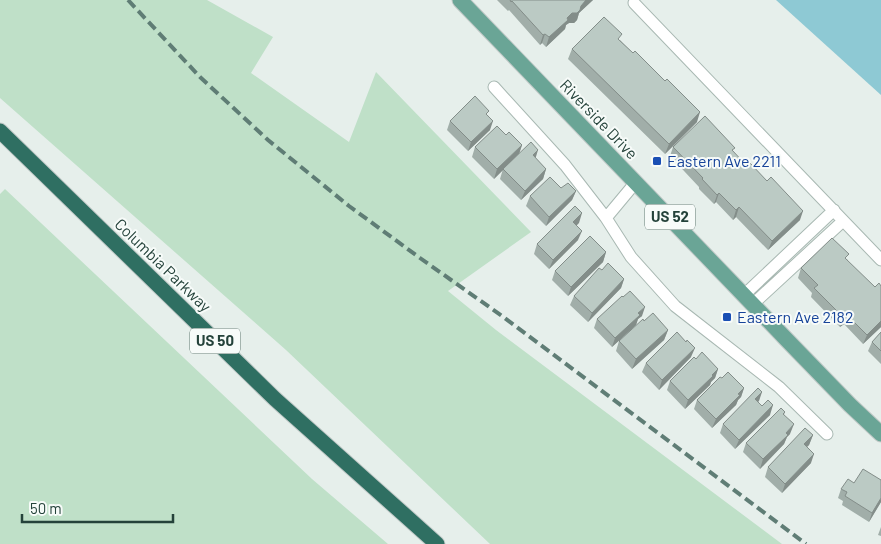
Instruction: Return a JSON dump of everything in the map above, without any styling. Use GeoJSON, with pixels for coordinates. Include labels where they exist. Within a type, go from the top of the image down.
{"type":"FeatureCollection","features":[{"type":"Feature","properties":{"kind":"highway","name":"Columbia Parkway"},"geometry":{"type":"LineString","coordinates":[[0,131],[275,399],[437,544]]}},
{"type":"Feature","properties":{"kind":"main road","name":"Riverside Drive"},"geometry":{"type":"LineString","coordinates":[[460,0],[850,405],[881,434]]}},
{"type":"Feature","properties":{"kind":"lane"},"geometry":{"type":"LineString","coordinates":[[634,2],[881,260]]}},
{"type":"Feature","properties":{"kind":"lane"},"geometry":{"type":"LineString","coordinates":[[494,87],[566,165],[606,218],[631,257],[675,306],[779,387],[827,434]]}},
{"type":"Feature","properties":{"kind":"lane"},"geometry":{"type":"LineString","coordinates":[[606,218],[636,182]]}},
{"type":"Feature","properties":{"kind":"lane"},"geometry":{"type":"LineString","coordinates":[[749,300],[834,210]]}},
{"type":"Feature","properties":{"kind":"lane"},"geometry":{"type":"LineString","coordinates":[[749,300],[844,221]]}},
{"type":"Feature","properties":{"kind":"green space"},"geometry":{"type":"Polygon","coordinates":[[[0,0],[207,0],[273,37],[251,73],[349,142],[376,72],[531,232],[448,291],[496,330],[782,544],[490,544],[286,350],[0,98],[0,0]]]}},
{"type":"Feature","properties":{"kind":"green space"},"geometry":{"type":"Polygon","coordinates":[[[5,189],[312,479],[388,544],[0,544],[0,194],[5,189]]]}},
{"type":"Feature","properties":{"kind":"water"},"geometry":{"type":"Polygon","coordinates":[[[776,0],[881,0],[881,95],[776,0]]]}},
{"type":"Feature","properties":{"kind":"building"},"geometry":{"type":"Polygon","coordinates":[[[510,0],[586,0],[577,13],[572,13],[567,18],[568,20],[549,37],[545,34],[543,35],[510,0]]]}},
{"type":"Feature","properties":{"kind":"building"},"geometry":{"type":"Polygon","coordinates":[[[604,17],[622,34],[618,39],[633,53],[635,51],[665,81],[667,79],[700,112],[669,144],[572,49],[604,17]]]}},
{"type":"Feature","properties":{"kind":"building"},"geometry":{"type":"Polygon","coordinates":[[[475,96],[489,111],[486,114],[493,121],[471,142],[450,121],[475,96]]]}},
{"type":"Feature","properties":{"kind":"building"},"geometry":{"type":"Polygon","coordinates":[[[705,116],[735,148],[732,150],[747,166],[750,163],[767,181],[771,177],[803,211],[772,241],[739,207],[736,210],[719,193],[717,195],[673,147],[705,116]]]}},
{"type":"Feature","properties":{"kind":"building"},"geometry":{"type":"Polygon","coordinates":[[[497,126],[506,135],[509,132],[522,145],[497,169],[475,147],[497,126]]]}},
{"type":"Feature","properties":{"kind":"building"},"geometry":{"type":"Polygon","coordinates":[[[531,142],[538,150],[533,155],[546,169],[525,191],[503,169],[531,142]]]}},
{"type":"Feature","properties":{"kind":"building"},"geometry":{"type":"Polygon","coordinates":[[[550,177],[561,188],[568,183],[576,191],[549,217],[530,196],[550,177]]]}},
{"type":"Feature","properties":{"kind":"building"},"geometry":{"type":"Polygon","coordinates":[[[575,206],[582,213],[573,222],[582,231],[553,260],[537,244],[575,206]]]}},
{"type":"Feature","properties":{"kind":"building"},"geometry":{"type":"Polygon","coordinates":[[[590,236],[606,252],[571,287],[555,271],[590,236]]]}},
{"type":"Feature","properties":{"kind":"building"},"geometry":{"type":"Polygon","coordinates":[[[832,238],[849,254],[845,258],[875,287],[879,283],[881,286],[881,321],[867,335],[847,315],[844,318],[814,288],[818,285],[801,268],[832,238]]]}},
{"type":"Feature","properties":{"kind":"building"},"geometry":{"type":"Polygon","coordinates":[[[608,263],[624,279],[592,313],[574,296],[599,268],[602,270],[608,263]]]}},
{"type":"Feature","properties":{"kind":"building"},"geometry":{"type":"Polygon","coordinates":[[[630,291],[645,307],[638,313],[640,315],[615,338],[597,319],[630,291]]]}},
{"type":"Feature","properties":{"kind":"building"},"geometry":{"type":"Polygon","coordinates":[[[653,313],[668,330],[636,359],[619,341],[643,319],[644,321],[653,313]]]}},
{"type":"Feature","properties":{"kind":"building"},"geometry":{"type":"Polygon","coordinates":[[[677,332],[695,348],[662,380],[646,363],[677,332]]]}},
{"type":"Feature","properties":{"kind":"building"},"geometry":{"type":"Polygon","coordinates":[[[881,332],[881,351],[872,342],[881,332]]]}},
{"type":"Feature","properties":{"kind":"building"},"geometry":{"type":"Polygon","coordinates":[[[702,352],[718,369],[688,400],[670,381],[694,357],[696,359],[702,352]]]}},
{"type":"Feature","properties":{"kind":"building"},"geometry":{"type":"Polygon","coordinates":[[[728,372],[744,388],[738,394],[740,395],[716,419],[697,400],[720,377],[722,378],[728,372]]]}},
{"type":"Feature","properties":{"kind":"building"},"geometry":{"type":"Polygon","coordinates":[[[758,388],[762,392],[755,399],[762,406],[768,400],[773,405],[739,440],[723,424],[758,388]]]}},
{"type":"Feature","properties":{"kind":"building"},"geometry":{"type":"Polygon","coordinates":[[[781,408],[785,412],[783,414],[794,424],[786,433],[788,435],[763,459],[746,443],[781,408]]]}},
{"type":"Feature","properties":{"kind":"building"},"geometry":{"type":"Polygon","coordinates":[[[805,428],[813,435],[804,444],[814,454],[785,484],[768,467],[805,428]]]}},
{"type":"Feature","properties":{"kind":"building"},"geometry":{"type":"Polygon","coordinates":[[[863,469],[881,480],[881,498],[872,513],[845,496],[847,492],[841,489],[848,479],[854,483],[863,469]]]}},
{"type":"Feature","properties":{"kind":"railway"},"geometry":{"type":"LineString","coordinates":[[128,0],[200,77],[268,140],[349,206],[502,316],[806,544]]}},
{"type":"Feature","properties":{"kind":"place","name":"Eastern Ave 2211"},"geometry":{"type":"Point","coordinates":[657,161]}},
{"type":"Feature","properties":{"kind":"place","name":"Eastern Ave 2182"},"geometry":{"type":"Point","coordinates":[727,317]}}]}
